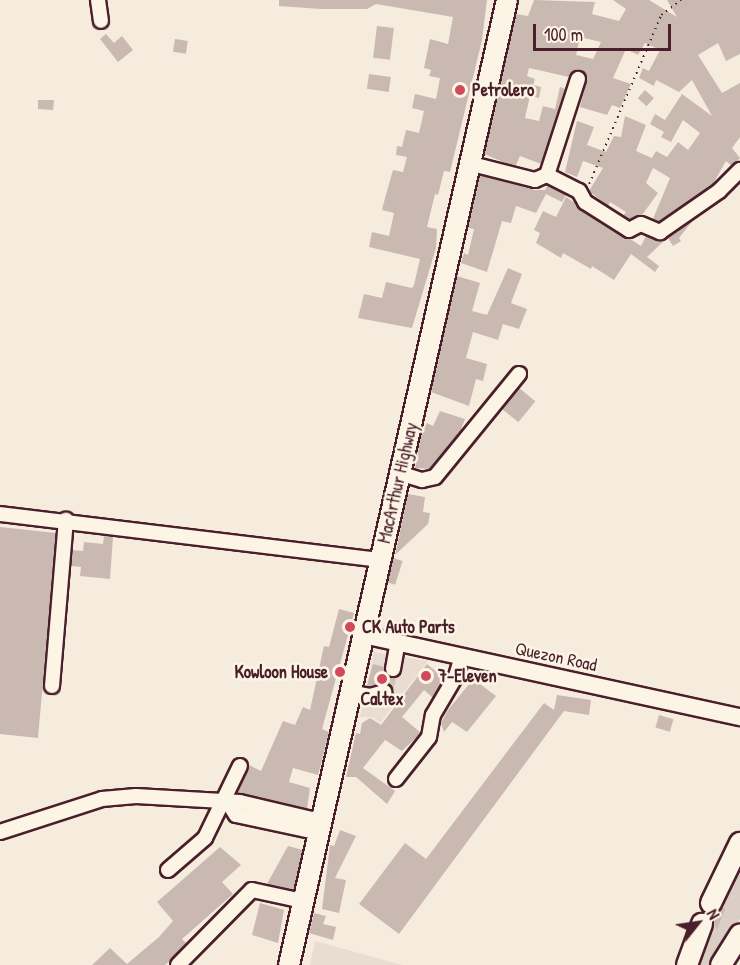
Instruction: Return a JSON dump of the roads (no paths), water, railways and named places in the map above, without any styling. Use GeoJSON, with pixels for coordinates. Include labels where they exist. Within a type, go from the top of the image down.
{"type":"FeatureCollection","features":[{"type":"Feature","properties":{"kind":"highway","name":"MacArthur Highway"},"geometry":{"type":"LineString","coordinates":[[289,965],[322,828],[380,560],[402,474],[468,163],[507,0]]}},
{"type":"Feature","properties":{"kind":"highway"},"geometry":{"type":"LineString","coordinates":[[711,903],[740,843]]}},
{"type":"Feature","properties":{"kind":"highway"},"geometry":{"type":"LineString","coordinates":[[687,965],[702,924]]}},
{"type":"Feature","properties":{"kind":"highway"},"geometry":{"type":"LineString","coordinates":[[721,965],[740,934]]}},
{"type":"Feature","properties":{"kind":"main road","name":"Quezon Road"},"geometry":{"type":"LineString","coordinates":[[363,635],[740,717]]}},
{"type":"Feature","properties":{"kind":"street"},"geometry":{"type":"LineString","coordinates":[[98,0],[101,21]]}},
{"type":"Feature","properties":{"kind":"street"},"geometry":{"type":"LineString","coordinates":[[468,163],[535,180],[547,175],[578,79]]}},
{"type":"Feature","properties":{"kind":"street"},"geometry":{"type":"LineString","coordinates":[[547,175],[584,196],[585,202],[629,230],[641,224],[660,232],[719,191],[740,170]]}},
{"type":"Feature","properties":{"kind":"street"},"geometry":{"type":"LineString","coordinates":[[402,474],[422,480],[435,477],[519,374]]}},
{"type":"Feature","properties":{"kind":"street"},"geometry":{"type":"LineString","coordinates":[[0,514],[66,520],[380,560]]}},
{"type":"Feature","properties":{"kind":"street"},"geometry":{"type":"LineString","coordinates":[[52,686],[66,520]]}},
{"type":"Feature","properties":{"kind":"street"},"geometry":{"type":"LineString","coordinates":[[393,669],[398,642]]}},
{"type":"Feature","properties":{"kind":"street"},"geometry":{"type":"LineString","coordinates":[[396,779],[429,737],[433,715],[456,676],[462,656]]}},
{"type":"Feature","properties":{"kind":"street"},"geometry":{"type":"LineString","coordinates":[[350,692],[383,697]]}},
{"type":"Feature","properties":{"kind":"street"},"geometry":{"type":"LineString","coordinates":[[168,870],[205,838],[226,804],[240,766]]}},
{"type":"Feature","properties":{"kind":"street"},"geometry":{"type":"LineString","coordinates":[[0,832],[102,799],[136,796],[226,804],[236,815],[262,814],[322,828]]}},
{"type":"Feature","properties":{"kind":"street"},"geometry":{"type":"LineString","coordinates":[[178,965],[252,890],[303,901]]}},
{"type":"Feature","properties":{"kind":"tunnel"},"geometry":{"type":"LineString","coordinates":[[384,692],[393,669]]}},
{"type":"Feature","properties":{"kind":"place","name":"Petrolero"},"geometry":{"type":"Point","coordinates":[460,90]}},
{"type":"Feature","properties":{"kind":"place","name":"CK Auto Parts"},"geometry":{"type":"Point","coordinates":[350,627]}},
{"type":"Feature","properties":{"kind":"place","name":"Kowloon House"},"geometry":{"type":"Point","coordinates":[340,672]}},
{"type":"Feature","properties":{"kind":"place","name":"7-Eleven"},"geometry":{"type":"Point","coordinates":[426,676]}},
{"type":"Feature","properties":{"kind":"place","name":"Caltex"},"geometry":{"type":"Point","coordinates":[382,679]}}]}
